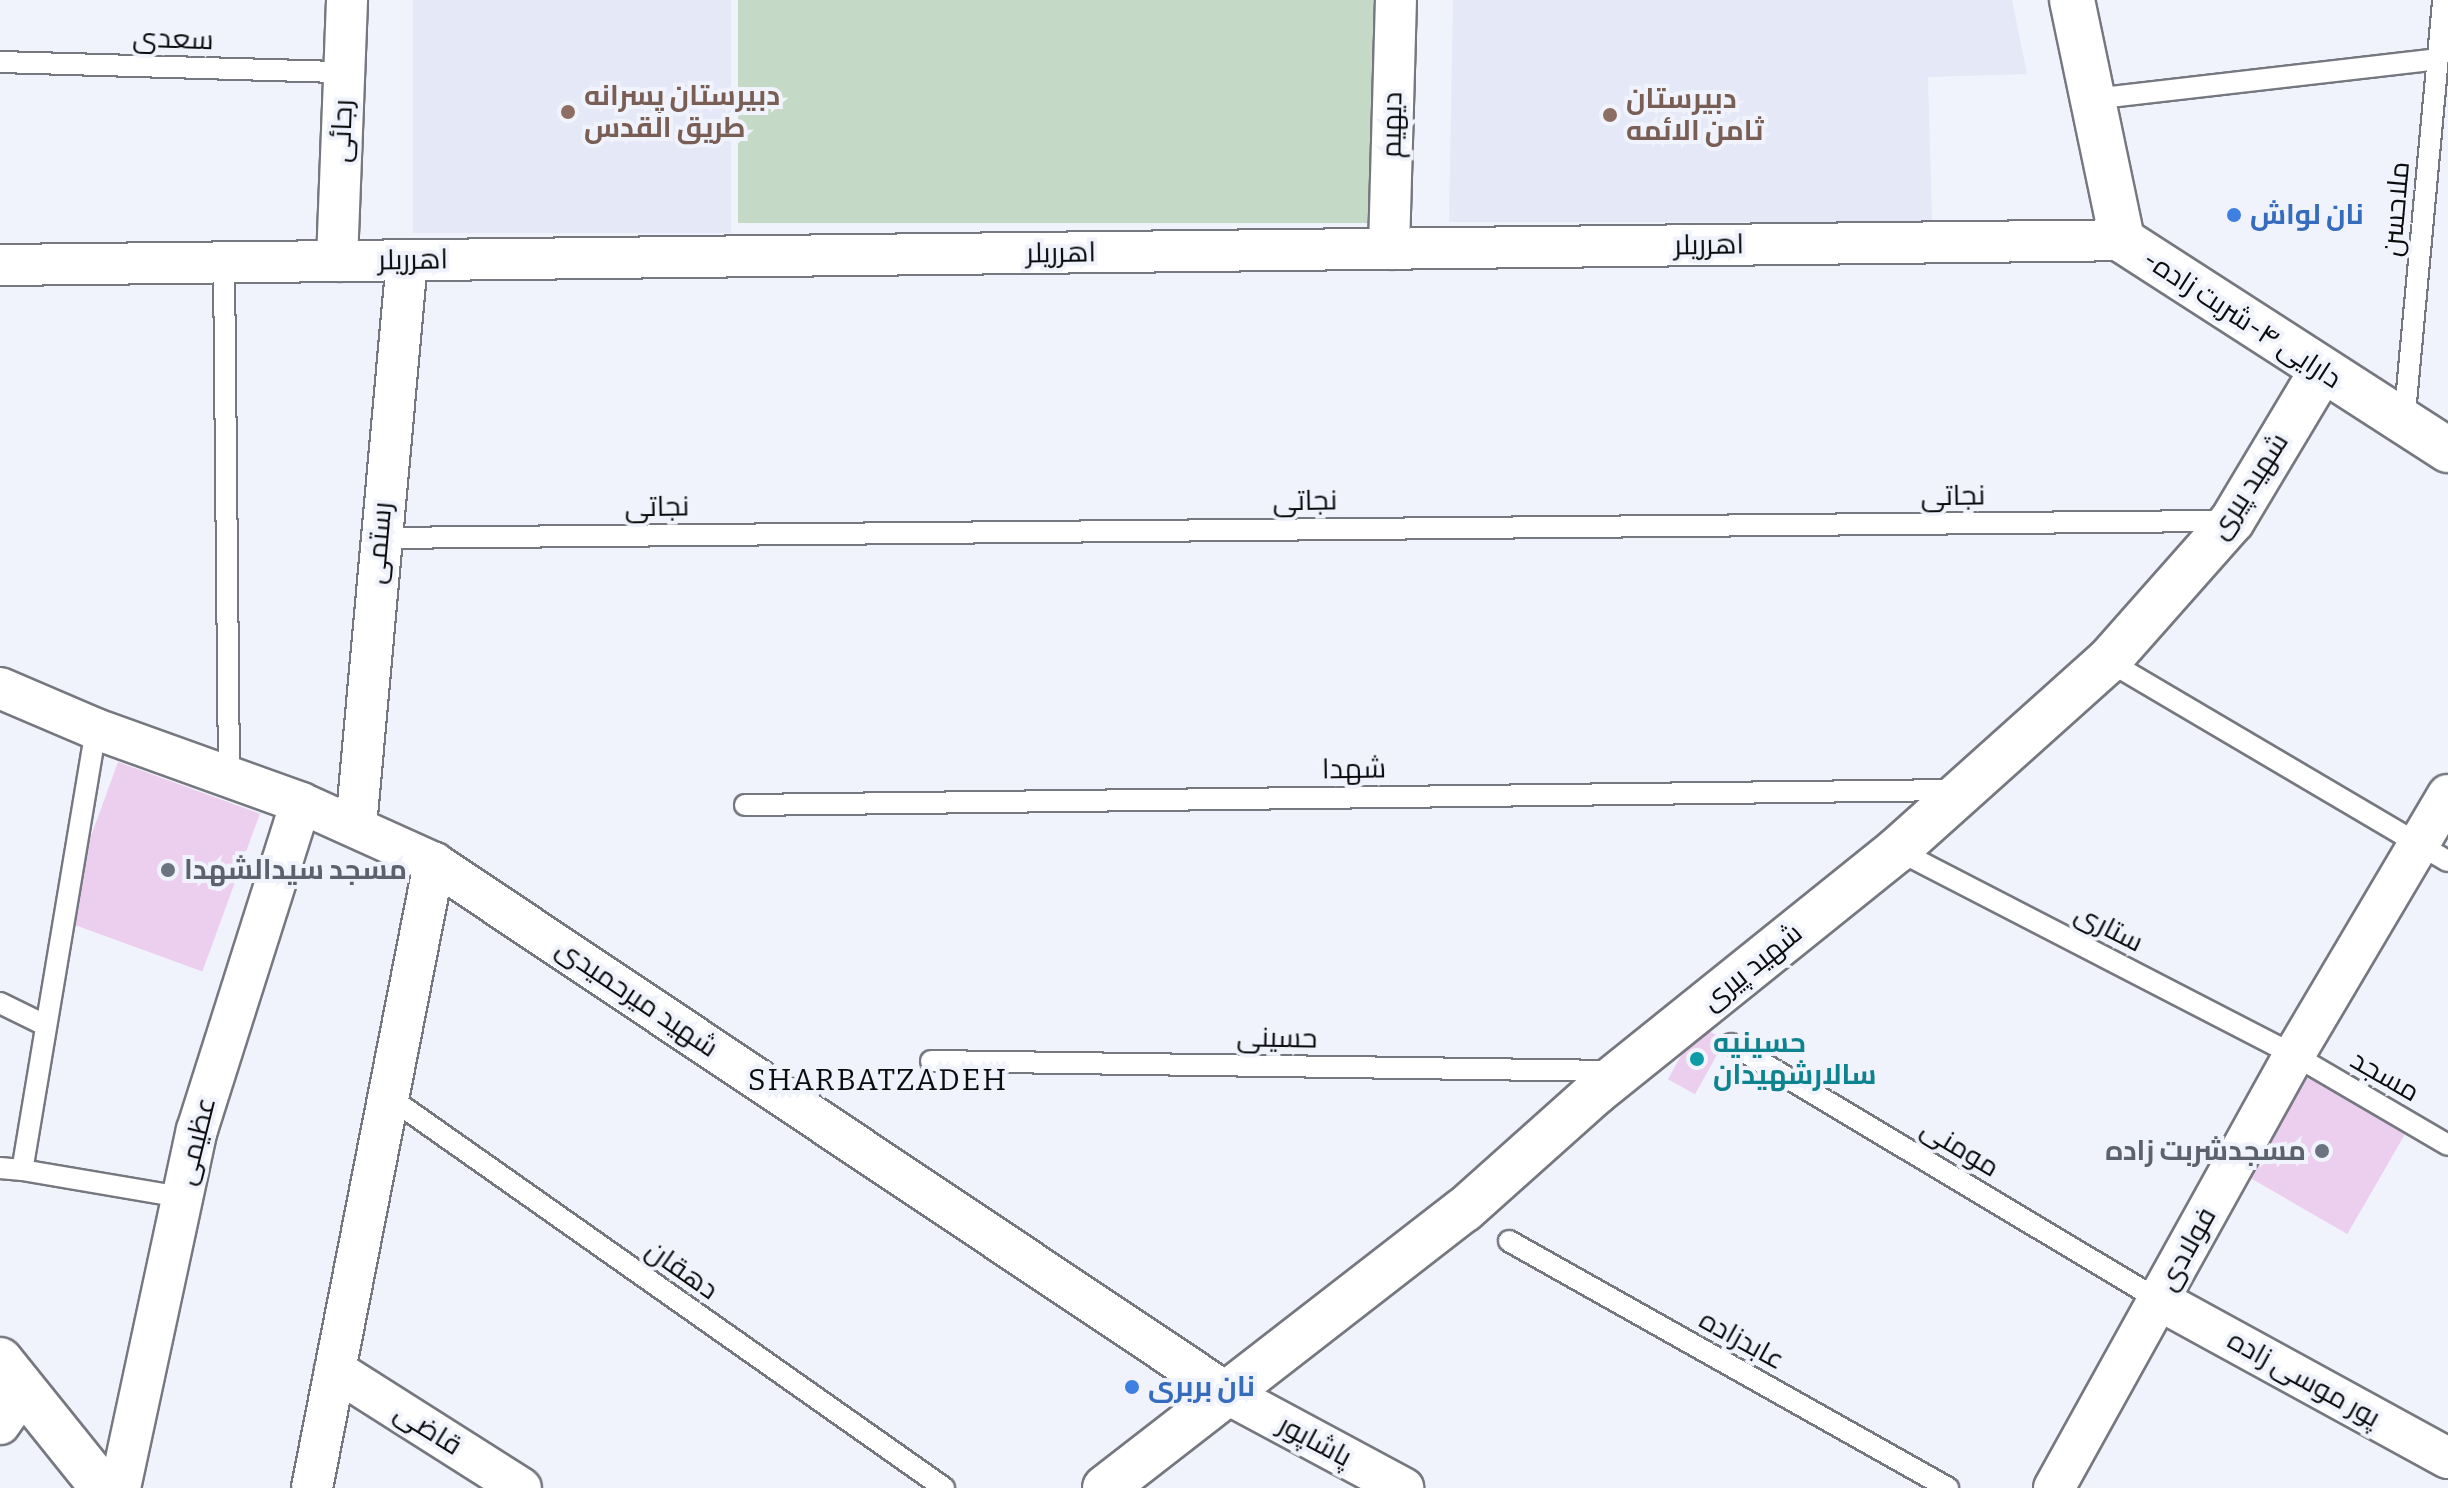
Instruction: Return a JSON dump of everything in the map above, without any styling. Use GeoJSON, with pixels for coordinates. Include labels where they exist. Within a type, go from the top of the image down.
{"type":"FeatureCollection","features":[{"type":"Feature","properties":{"kind":"street","name":"رجائی"},"geometry":{"type":"LineString","coordinates":[[337,261],[347,0]]}},
{"type":"Feature","properties":{"kind":"street","name":"دیهیم"},"geometry":{"type":"LineString","coordinates":[[1389,249],[1396,0]]}},
{"type":"Feature","properties":{"kind":"street","name":"-دارایی ۴-شربت زاده"},"geometry":{"type":"LineString","coordinates":[[2072,0],[2122,240],[2321,372],[2448,450]]}},
{"type":"Feature","properties":{"kind":"street","name":"اهرریلر"},"geometry":{"type":"LineString","coordinates":[[0,265],[2122,240]]}},
{"type":"Feature","properties":{"kind":"street","name":"رستمی"},"geometry":{"type":"LineString","coordinates":[[356,826],[379,538],[407,260]]}},
{"type":"Feature","properties":{"kind":"street","name":"شهید پیری"},"geometry":{"type":"LineString","coordinates":[[1105,1488],[1464,1210],[1622,1071],[1897,850],[2108,661],[2232,521],[2321,372]]}},
{"type":"Feature","properties":{"kind":"street"},"geometry":{"type":"LineString","coordinates":[[2404,423],[2448,424]]}},
{"type":"Feature","properties":{"kind":"street","name":"شهید میرحمیدی"},"geometry":{"type":"LineString","coordinates":[[0,688],[96,729],[301,803],[434,863],[1228,1394]]}},
{"type":"Feature","properties":{"kind":"street","name":"فولادی"},"geometry":{"type":"LineString","coordinates":[[2054,1488],[2294,1055],[2434,853],[2448,795]]}},
{"type":"Feature","properties":{"kind":"street","name":"عظیمی"},"geometry":{"type":"LineString","coordinates":[[120,1488],[197,1130],[301,803]]}},
{"type":"Feature","properties":{"kind":"street"},"geometry":{"type":"LineString","coordinates":[[312,1488],[434,863]]}},
{"type":"Feature","properties":{"kind":"street","name":"پور موسی زاده"},"geometry":{"type":"LineString","coordinates":[[2159,1300],[2448,1458]]}},
{"type":"Feature","properties":{"kind":"street","name":"قاضی"},"geometry":{"type":"LineString","coordinates":[[335,1370],[521,1488]]}},
{"type":"Feature","properties":{"kind":"street"},"geometry":{"type":"LineString","coordinates":[[8,1392],[103,1488]]}},
{"type":"Feature","properties":{"kind":"street","name":"پاشاپور"},"geometry":{"type":"LineString","coordinates":[[1228,1394],[1403,1488]]}},
{"type":"Feature","properties":{"kind":"lane","name":"ملاحسن"},"geometry":{"type":"LineString","coordinates":[[2404,423],[2443,0]]}},
{"type":"Feature","properties":{"kind":"lane"},"geometry":{"type":"LineString","coordinates":[[2093,99],[2438,59]]}},
{"type":"Feature","properties":{"kind":"lane","name":"سعدی"},"geometry":{"type":"LineString","coordinates":[[0,62],[344,72]]}},
{"type":"Feature","properties":{"kind":"lane"},"geometry":{"type":"LineString","coordinates":[[224,263],[229,777]]}},
{"type":"Feature","properties":{"kind":"lane","name":"نجاتی"},"geometry":{"type":"LineString","coordinates":[[379,538],[2232,521]]}},
{"type":"Feature","properties":{"kind":"lane"},"geometry":{"type":"LineString","coordinates":[[2108,661],[2434,853]]}},
{"type":"Feature","properties":{"kind":"lane"},"geometry":{"type":"LineString","coordinates":[[22,1170],[96,729]]}},
{"type":"Feature","properties":{"kind":"lane","name":"شهدا"},"geometry":{"type":"LineString","coordinates":[[745,805],[1964,790]]}},
{"type":"Feature","properties":{"kind":"lane","name":"ستاری"},"geometry":{"type":"LineString","coordinates":[[1897,850],[2294,1055]]}},
{"type":"Feature","properties":{"kind":"lane"},"geometry":{"type":"LineString","coordinates":[[0,1003],[45,1025]]}},
{"type":"Feature","properties":{"kind":"lane","name":"مومنی"},"geometry":{"type":"LineString","coordinates":[[1731,1044],[2159,1300]]}},
{"type":"Feature","properties":{"kind":"lane","name":"مسجد"},"geometry":{"type":"LineString","coordinates":[[2294,1055],[2448,1145]]}},
{"type":"Feature","properties":{"kind":"lane","name":"حسینی"},"geometry":{"type":"LineString","coordinates":[[931,1061],[1622,1071]]}},
{"type":"Feature","properties":{"kind":"lane","name":"دهقان"},"geometry":{"type":"LineString","coordinates":[[389,1097],[944,1488]]}},
{"type":"Feature","properties":{"kind":"lane"},"geometry":{"type":"LineString","coordinates":[[0,1168],[182,1197]]}},
{"type":"Feature","properties":{"kind":"lane","name":"عابدزاده"},"geometry":{"type":"LineString","coordinates":[[1509,1241],[1948,1488]]}},
{"type":"Feature","properties":{"kind":"shaded area","name":"دبیرستان پسرانه طریق القدس"},"geometry":{"type":"Polygon","coordinates":[[[413,0],[731,0],[731,233],[413,233],[413,0]]]}},
{"type":"Feature","properties":{"kind":"shaded area"},"geometry":{"type":"Polygon","coordinates":[[[1453,0],[2012,0],[2027,74],[1928,77],[1932,222],[1449,222],[1453,0]]]}},
{"type":"Feature","properties":{"kind":"green space"},"geometry":{"type":"Polygon","coordinates":[[[738,0],[1384,0],[1384,223],[738,223],[738,0]]]}},
{"type":"Feature","properties":{"kind":"building","name":"مسجد سیدالشهدا"},"geometry":{"type":"Polygon","coordinates":[[[118,762],[260,814],[202,972],[61,920],[118,762]]]}},
{"type":"Feature","properties":{"kind":"building","name":"حسینیه سالارشهیدان"},"geometry":{"type":"Polygon","coordinates":[[[1698,1025],[1725,1040],[1695,1094],[1668,1079],[1698,1025]]]}},
{"type":"Feature","properties":{"kind":"building","name":"مسجدشربت زاده"},"geometry":{"type":"Polygon","coordinates":[[[2296,1067],[2407,1131],[2347,1234],[2236,1170],[2296,1067]]]}},
{"type":"Feature","properties":{"kind":"place","name":"دبیرستان پسرانه طریق القدس"},"geometry":{"type":"Point","coordinates":[568,112]}},
{"type":"Feature","properties":{"kind":"place","name":"دبیرستان ثامن الائمه"},"geometry":{"type":"Point","coordinates":[1610,115]}},
{"type":"Feature","properties":{"kind":"place","name":"نان لواش"},"geometry":{"type":"Point","coordinates":[2234,215]}},
{"type":"Feature","properties":{"kind":"place","name":"مسجد سیدالشهدا"},"geometry":{"type":"Point","coordinates":[168,870]}},
{"type":"Feature","properties":{"kind":"place","name":"حسینیه سالارشهیدان"},"geometry":{"type":"Point","coordinates":[1697,1059]}},
{"type":"Feature","properties":{"kind":"place","name":"مسجدشربت زاده"},"geometry":{"type":"Point","coordinates":[2322,1151]}},
{"type":"Feature","properties":{"kind":"place","name":"نان بربری"},"geometry":{"type":"Point","coordinates":[1132,1387]}},
{"type":"Feature","properties":{"kind":"district","name":"SHARBATZADEH"},"geometry":{"type":"Point","coordinates":[878,1080]}}]}
